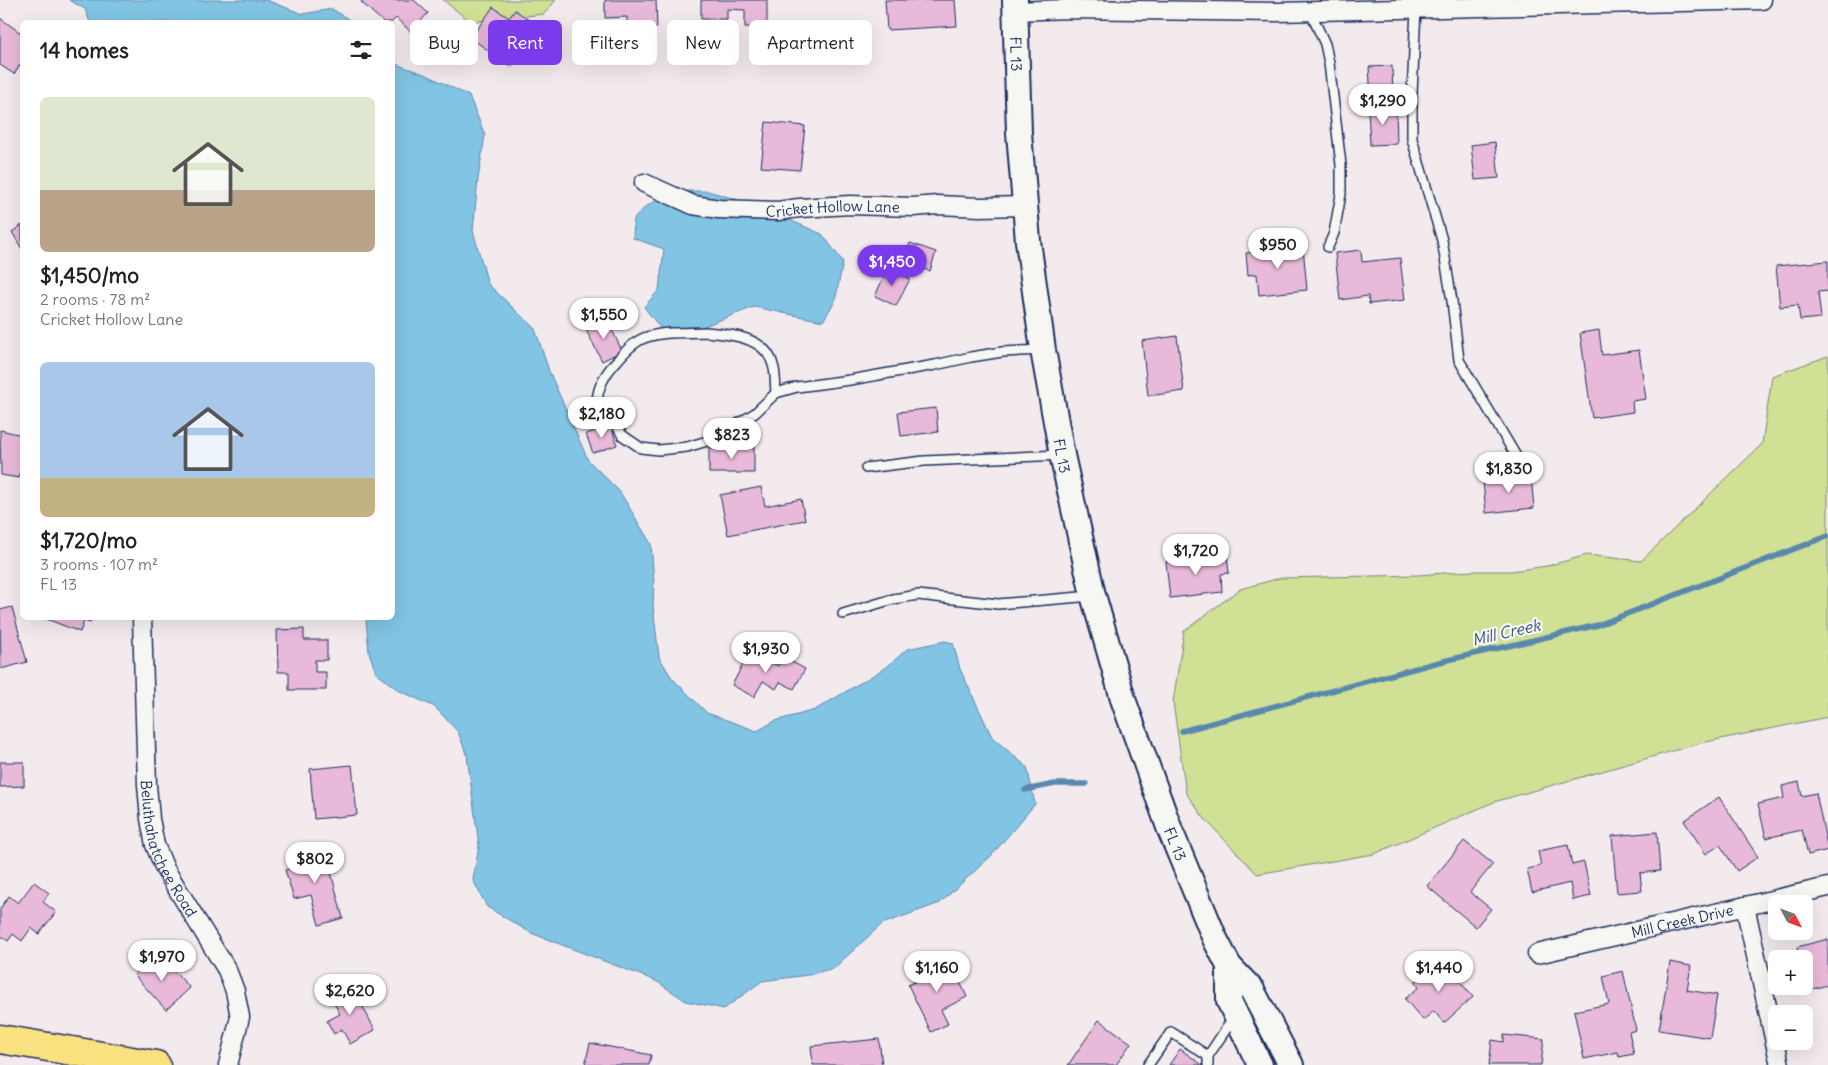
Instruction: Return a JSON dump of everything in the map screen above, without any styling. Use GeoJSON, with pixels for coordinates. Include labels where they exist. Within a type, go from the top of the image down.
{"type":"FeatureCollection","features":[{"type":"Feature","properties":{"kind":"main road","name":"FL 13"},"geometry":{"type":"LineString","coordinates":[[1015,6],[1018,134],[1043,350],[1062,454],[1093,596],[1124,702],[1170,830],[1215,939],[1229,966]]}},
{"type":"Feature","properties":{"kind":"main road"},"geometry":{"type":"LineString","coordinates":[[1229,966],[1229,1001],[1260,1065]]}},
{"type":"Feature","properties":{"kind":"main road"},"geometry":{"type":"LineString","coordinates":[[1229,966],[1252,990],[1291,1065]]}},
{"type":"Feature","properties":{"kind":"main road"},"geometry":{"type":"LineString","coordinates":[[0,1039],[156,1065]]}},
{"type":"Feature","properties":{"kind":"street"},"geometry":{"type":"LineString","coordinates":[[1015,6],[1277,12],[1762,0]]}},
{"type":"Feature","properties":{"kind":"street","name":"Cricket Hollow Lane"},"geometry":{"type":"LineString","coordinates":[[644,183],[694,205],[719,209],[778,211],[850,205],[912,206],[938,204],[980,207],[1025,206]]}},
{"type":"Feature","properties":{"kind":"street","name":"Beluthahatchee Road"},"geometry":{"type":"LineString","coordinates":[[142,620],[147,785],[150,819],[155,845],[165,869],[227,970],[235,991],[240,1017],[228,1065]]}},
{"type":"Feature","properties":{"kind":"street","name":"Mill Creek Drive"},"geometry":{"type":"LineString","coordinates":[[1537,954],[1828,888]]}},
{"type":"Feature","properties":{"kind":"street"},"geometry":{"type":"LineString","coordinates":[[1746,906],[1780,1065]]}},
{"type":"Feature","properties":{"kind":"lane"},"geometry":{"type":"LineString","coordinates":[[1416,10],[1412,139],[1442,240],[1459,360],[1516,456]]}},
{"type":"Feature","properties":{"kind":"lane"},"geometry":{"type":"LineString","coordinates":[[1310,11],[1325,44],[1330,63],[1341,165],[1342,194],[1334,233],[1328,248]]}},
{"type":"Feature","properties":{"kind":"lane"},"geometry":{"type":"LineString","coordinates":[[776,393],[773,364],[764,348],[744,337],[706,332],[664,334],[643,338],[628,348],[609,369],[598,389],[597,401],[614,420],[622,435],[641,448],[659,450],[687,447],[714,439],[755,412],[776,393],[797,387],[850,380],[1002,352],[1043,350]]}},
{"type":"Feature","properties":{"kind":"lane"},"geometry":{"type":"LineString","coordinates":[[866,468],[924,461],[1062,454]]}},
{"type":"Feature","properties":{"kind":"lane"},"geometry":{"type":"LineString","coordinates":[[843,614],[892,600],[918,595],[998,604],[1093,596]]}},
{"type":"Feature","properties":{"kind":"lane"},"geometry":{"type":"LineString","coordinates":[[1148,1065],[1171,1032],[1208,1060],[1235,1014]]}},
{"type":"Feature","properties":{"kind":"green space"},"geometry":{"type":"Polygon","coordinates":[[[443,0],[556,0],[544,14],[478,21],[468,20],[443,0]]]}},
{"type":"Feature","properties":{"kind":"green space"},"geometry":{"type":"Polygon","coordinates":[[[1828,356],[1828,717],[1701,743],[1494,802],[1374,854],[1257,874],[1204,818],[1186,793],[1173,702],[1184,631],[1240,589],[1280,578],[1512,571],[1547,566],[1587,555],[1641,561],[1762,444],[1772,376],[1828,356]]]}},
{"type":"Feature","properties":{"kind":"water"},"geometry":{"type":"Polygon","coordinates":[[[69,0],[266,0],[303,14],[332,9],[350,20],[89,20],[85,9],[69,0]]]}},
{"type":"Feature","properties":{"kind":"water"},"geometry":{"type":"Polygon","coordinates":[[[395,64],[427,75],[469,96],[485,135],[473,231],[488,284],[535,329],[549,371],[588,460],[620,492],[651,544],[654,582],[653,606],[659,657],[672,678],[707,713],[757,731],[775,721],[815,710],[887,667],[907,649],[945,641],[953,643],[960,669],[992,737],[1027,767],[1035,804],[991,856],[940,903],[882,924],[834,968],[808,975],[762,981],[724,1009],[686,1001],[656,981],[531,933],[487,907],[473,880],[479,846],[467,755],[458,732],[435,707],[398,690],[376,673],[369,652],[366,620],[395,620],[395,64]]]}},
{"type":"Feature","properties":{"kind":"water"},"geometry":{"type":"Polygon","coordinates":[[[673,191],[708,191],[752,204],[822,234],[843,262],[835,301],[823,321],[754,307],[668,338],[644,307],[659,290],[664,249],[633,238],[634,219],[645,207],[673,191]]]}},
{"type":"Feature","properties":{"kind":"building"},"geometry":{"type":"Polygon","coordinates":[[[363,0],[414,0],[428,13],[422,20],[410,20],[410,31],[396,18],[394,20],[381,20],[361,2],[363,0]]]}},
{"type":"Feature","properties":{"kind":"building"},"geometry":{"type":"Polygon","coordinates":[[[605,0],[656,0],[657,20],[627,20],[627,17],[605,18],[605,0]]]}},
{"type":"Feature","properties":{"kind":"building"},"geometry":{"type":"Polygon","coordinates":[[[701,0],[767,0],[767,20],[749,20],[749,27],[745,27],[745,10],[727,9],[727,19],[701,19],[701,0]]]}},
{"type":"Feature","properties":{"kind":"building"},"geometry":{"type":"Polygon","coordinates":[[[885,0],[955,0],[957,26],[887,30],[885,0]]]}},
{"type":"Feature","properties":{"kind":"building"},"geometry":{"type":"Polygon","coordinates":[[[493,7],[509,18],[515,10],[529,20],[488,20],[488,50],[478,43],[478,28],[493,7]]]}},
{"type":"Feature","properties":{"kind":"building"},"geometry":{"type":"Polygon","coordinates":[[[0,18],[20,33],[20,65],[14,74],[0,65],[0,18]]]}},
{"type":"Feature","properties":{"kind":"building"},"geometry":{"type":"Polygon","coordinates":[[[1392,66],[1393,97],[1371,98],[1369,67],[1392,66]]]}},
{"type":"Feature","properties":{"kind":"building"},"geometry":{"type":"Polygon","coordinates":[[[1396,108],[1397,144],[1370,145],[1368,109],[1396,108]]]}},
{"type":"Feature","properties":{"kind":"building"},"geometry":{"type":"Polygon","coordinates":[[[766,122],[805,126],[800,170],[761,167],[766,122]]]}},
{"type":"Feature","properties":{"kind":"building"},"geometry":{"type":"Polygon","coordinates":[[[1495,142],[1499,178],[1475,180],[1471,145],[1495,142]]]}},
{"type":"Feature","properties":{"kind":"building"},"geometry":{"type":"Polygon","coordinates":[[[20,226],[20,246],[12,232],[20,226]]]}},
{"type":"Feature","properties":{"kind":"building"},"geometry":{"type":"Polygon","coordinates":[[[910,243],[936,252],[930,271],[903,262],[910,243]]]}},
{"type":"Feature","properties":{"kind":"building"},"geometry":{"type":"Polygon","coordinates":[[[1303,247],[1307,290],[1259,295],[1257,274],[1248,275],[1246,253],[1303,247]]]}},
{"type":"Feature","properties":{"kind":"building"},"geometry":{"type":"Polygon","coordinates":[[[1361,250],[1362,262],[1400,258],[1405,300],[1369,304],[1368,296],[1340,300],[1335,253],[1361,250]]]}},
{"type":"Feature","properties":{"kind":"building"},"geometry":{"type":"Polygon","coordinates":[[[1828,261],[1828,291],[1818,292],[1821,318],[1800,320],[1798,305],[1780,307],[1776,266],[1828,261]]]}},
{"type":"Feature","properties":{"kind":"building"},"geometry":{"type":"Polygon","coordinates":[[[888,268],[910,279],[896,306],[875,296],[888,268]]]}},
{"type":"Feature","properties":{"kind":"building"},"geometry":{"type":"Polygon","coordinates":[[[607,319],[622,351],[602,361],[586,330],[607,319]]]}},
{"type":"Feature","properties":{"kind":"building"},"geometry":{"type":"Polygon","coordinates":[[[1599,330],[1602,355],[1639,350],[1646,399],[1632,401],[1633,412],[1592,418],[1580,333],[1599,330]]]}},
{"type":"Feature","properties":{"kind":"building"},"geometry":{"type":"Polygon","coordinates":[[[1177,336],[1184,391],[1148,396],[1142,341],[1177,336]]]}},
{"type":"Feature","properties":{"kind":"building"},"geometry":{"type":"Polygon","coordinates":[[[936,408],[938,432],[901,436],[898,412],[936,408]]]}},
{"type":"Feature","properties":{"kind":"building"},"geometry":{"type":"Polygon","coordinates":[[[611,426],[617,445],[593,453],[586,434],[611,426]]]}},
{"type":"Feature","properties":{"kind":"building"},"geometry":{"type":"Polygon","coordinates":[[[0,430],[20,435],[19,478],[1,475],[0,430]]]}},
{"type":"Feature","properties":{"kind":"building"},"geometry":{"type":"Polygon","coordinates":[[[754,447],[754,473],[709,473],[709,448],[754,447]]]}},
{"type":"Feature","properties":{"kind":"building"},"geometry":{"type":"Polygon","coordinates":[[[1531,476],[1534,508],[1486,513],[1483,481],[1531,476]]]}},
{"type":"Feature","properties":{"kind":"building"},"geometry":{"type":"Polygon","coordinates":[[[761,487],[765,506],[801,499],[805,520],[728,535],[720,495],[761,487]]]}},
{"type":"Feature","properties":{"kind":"building"},"geometry":{"type":"Polygon","coordinates":[[[1227,555],[1229,573],[1221,574],[1222,592],[1170,598],[1166,562],[1227,555]]]}},
{"type":"Feature","properties":{"kind":"building"},"geometry":{"type":"Polygon","coordinates":[[[12,607],[27,662],[1,669],[0,610],[12,607]]]}},
{"type":"Feature","properties":{"kind":"building"},"geometry":{"type":"Polygon","coordinates":[[[49,620],[91,620],[90,623],[84,621],[80,632],[49,620]]]}},
{"type":"Feature","properties":{"kind":"building"},"geometry":{"type":"Polygon","coordinates":[[[304,629],[304,640],[327,640],[327,660],[315,660],[315,672],[326,672],[326,690],[289,690],[289,672],[278,672],[277,630],[304,629]]]}},
{"type":"Feature","properties":{"kind":"building"},"geometry":{"type":"Polygon","coordinates":[[[750,651],[778,666],[783,657],[805,669],[794,689],[780,682],[776,689],[763,681],[754,697],[732,685],[750,651]]]}},
{"type":"Feature","properties":{"kind":"building"},"geometry":{"type":"Polygon","coordinates":[[[0,762],[24,762],[24,786],[0,787],[0,762]]]}},
{"type":"Feature","properties":{"kind":"building"},"geometry":{"type":"Polygon","coordinates":[[[352,765],[357,815],[314,819],[310,769],[352,765]]]}},
{"type":"Feature","properties":{"kind":"building"},"geometry":{"type":"Polygon","coordinates":[[[1799,782],[1802,796],[1816,793],[1828,850],[1808,855],[1802,830],[1766,838],[1758,804],[1784,798],[1782,786],[1799,782]]]}},
{"type":"Feature","properties":{"kind":"building"},"geometry":{"type":"Polygon","coordinates":[[[1719,797],[1758,857],[1737,871],[1720,845],[1706,854],[1684,821],[1719,797]]]}},
{"type":"Feature","properties":{"kind":"building"},"geometry":{"type":"Polygon","coordinates":[[[1657,832],[1660,871],[1640,873],[1642,891],[1617,893],[1612,836],[1657,832]]]}},
{"type":"Feature","properties":{"kind":"building"},"geometry":{"type":"Polygon","coordinates":[[[1464,841],[1493,864],[1470,892],[1491,909],[1476,927],[1427,886],[1464,841]]]}},
{"type":"Feature","properties":{"kind":"building"},"geometry":{"type":"Polygon","coordinates":[[[1568,845],[1572,865],[1584,862],[1591,896],[1573,900],[1570,883],[1532,892],[1527,869],[1541,866],[1538,851],[1568,845]]]}},
{"type":"Feature","properties":{"kind":"building"},"geometry":{"type":"Polygon","coordinates":[[[316,846],[321,863],[328,861],[343,918],[319,925],[311,895],[294,899],[285,870],[296,867],[292,853],[316,846]]]}},
{"type":"Feature","properties":{"kind":"building"},"geometry":{"type":"Polygon","coordinates":[[[34,882],[49,893],[43,902],[56,912],[39,934],[31,928],[22,941],[13,934],[8,941],[0,935],[0,909],[9,896],[18,903],[34,882]]]}},
{"type":"Feature","properties":{"kind":"building"},"geometry":{"type":"Polygon","coordinates":[[[1828,939],[1828,985],[1813,989],[1813,950],[1798,950],[1797,947],[1828,939]]]}},
{"type":"Feature","properties":{"kind":"building"},"geometry":{"type":"Polygon","coordinates":[[[158,953],[190,988],[166,1010],[134,975],[158,953]]]}},
{"type":"Feature","properties":{"kind":"building"},"geometry":{"type":"Polygon","coordinates":[[[938,958],[944,971],[953,967],[967,997],[941,1010],[948,1024],[931,1032],[908,985],[925,977],[920,967],[938,958]]]}},
{"type":"Feature","properties":{"kind":"building"},"geometry":{"type":"Polygon","coordinates":[[[1441,959],[1473,997],[1444,1023],[1434,1011],[1423,1020],[1405,999],[1419,987],[1415,982],[1441,959]]]}},
{"type":"Feature","properties":{"kind":"building"},"geometry":{"type":"Polygon","coordinates":[[[1670,962],[1691,966],[1687,990],[1717,995],[1710,1038],[1659,1030],[1670,962]]]}},
{"type":"Feature","properties":{"kind":"building"},"geometry":{"type":"Polygon","coordinates":[[[1623,971],[1636,1030],[1629,1032],[1634,1054],[1619,1057],[1618,1052],[1584,1059],[1574,1011],[1609,1004],[1603,976],[1623,971]]]}},
{"type":"Feature","properties":{"kind":"building"},"geometry":{"type":"Polygon","coordinates":[[[352,986],[375,1030],[350,1044],[342,1029],[334,1034],[327,1021],[340,1014],[331,997],[352,986]]]}},
{"type":"Feature","properties":{"kind":"building"},"geometry":{"type":"Polygon","coordinates":[[[1099,1020],[1131,1043],[1116,1065],[1068,1065],[1099,1020]]]}},
{"type":"Feature","properties":{"kind":"building"},"geometry":{"type":"Polygon","coordinates":[[[1504,1035],[1544,1039],[1541,1065],[1489,1065],[1492,1040],[1504,1042],[1504,1035]]]}},
{"type":"Feature","properties":{"kind":"building"},"geometry":{"type":"Polygon","coordinates":[[[879,1039],[882,1065],[813,1065],[811,1046],[879,1039]]]}},
{"type":"Feature","properties":{"kind":"building"},"geometry":{"type":"Polygon","coordinates":[[[590,1043],[651,1055],[649,1065],[585,1065],[590,1043]]]}},
{"type":"Feature","properties":{"kind":"building"},"geometry":{"type":"Polygon","coordinates":[[[1180,1049],[1201,1064],[1201,1065],[1169,1065],[1180,1049]]]}},
{"type":"Feature","properties":{"kind":"waterway","name":"Mill Creek"},"geometry":{"type":"LineString","coordinates":[[1182,731],[1435,663],[1598,625],[1828,536]]}},
{"type":"Feature","properties":{"kind":"waterway"},"geometry":{"type":"LineString","coordinates":[[1025,790],[1055,784],[1086,784]]}}]}
